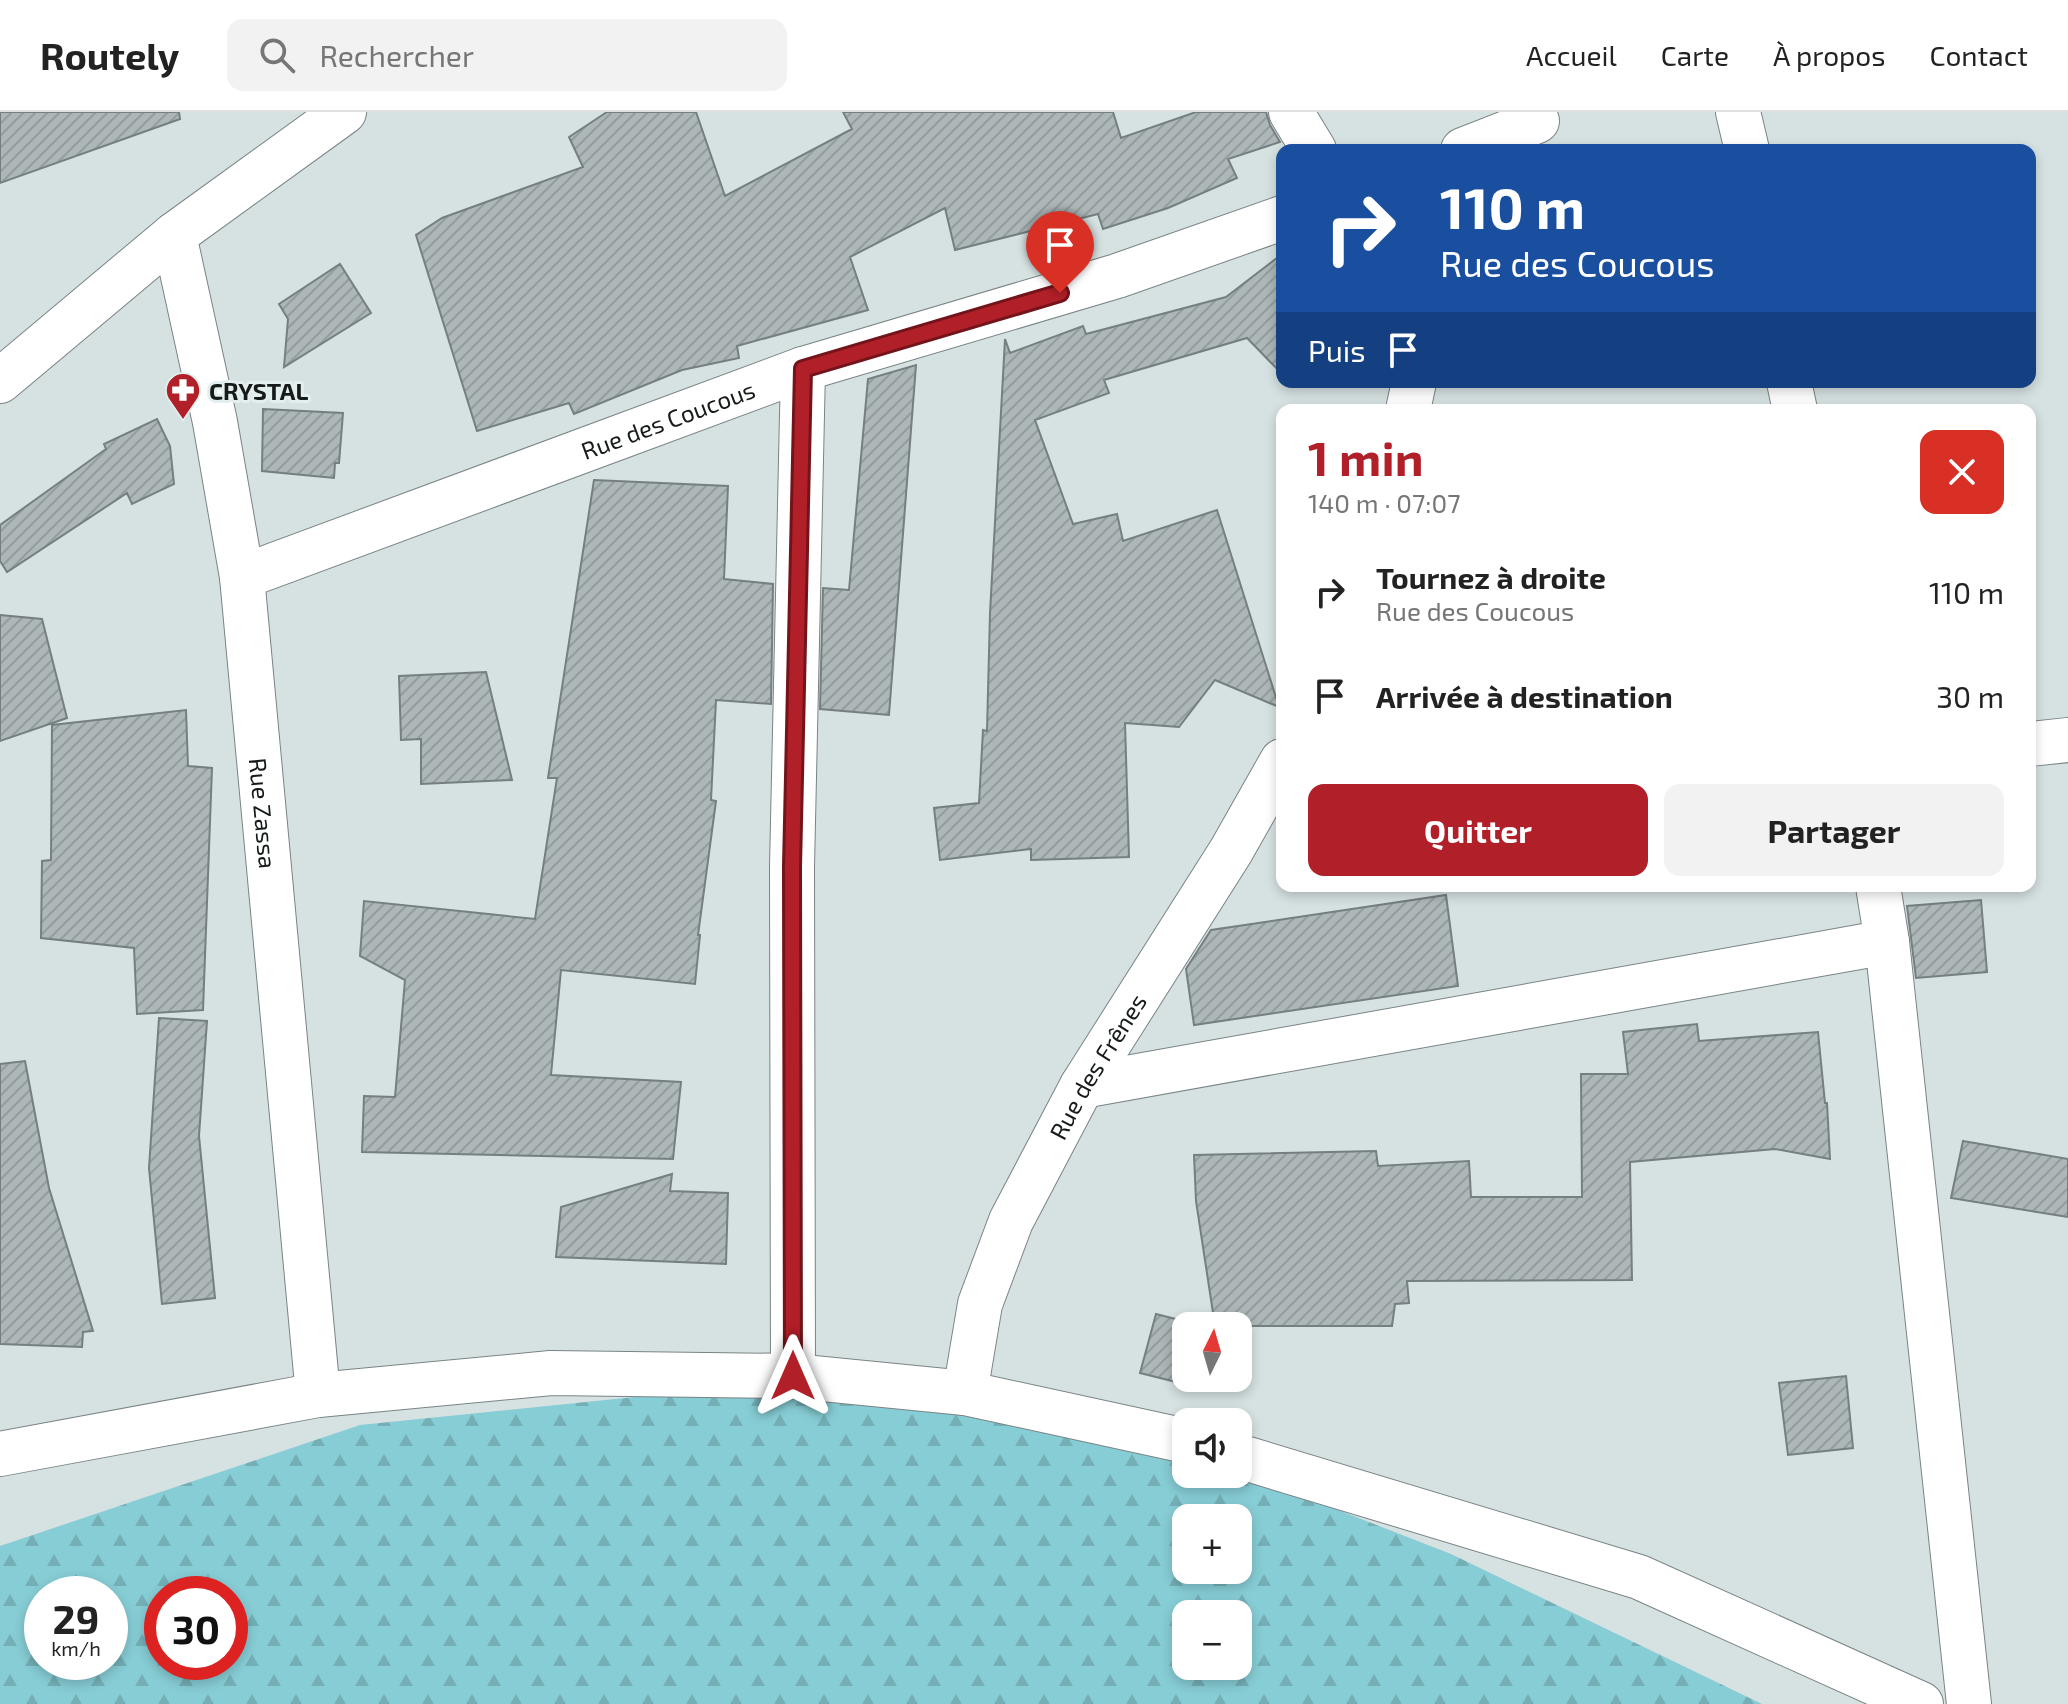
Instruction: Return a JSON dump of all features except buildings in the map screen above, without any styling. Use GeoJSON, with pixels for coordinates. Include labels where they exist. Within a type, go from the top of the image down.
{"type":"FeatureCollection","features":[{"type":"Feature","properties":{"kind":"street"},"geometry":{"type":"LineString","coordinates":[[1291,112],[1310,144]]}},
{"type":"Feature","properties":{"kind":"street"},"geometry":{"type":"LineString","coordinates":[[1738,112],[1746,144]]}},
{"type":"Feature","properties":{"kind":"street"},"geometry":{"type":"LineString","coordinates":[[0,381],[174,235],[333,116]]}},
{"type":"Feature","properties":{"kind":"street"},"geometry":{"type":"LineString","coordinates":[[1483,144],[1535,128]]}},
{"type":"Feature","properties":{"kind":"street","name":"Rue des Coucous"},"geometry":{"type":"LineString","coordinates":[[242,577],[803,369],[1117,276],[1276,220]]}},
{"type":"Feature","properties":{"kind":"street","name":"Rue Zassa"},"geometry":{"type":"LineString","coordinates":[[174,235],[215,422],[242,577],[318,1395]]}},
{"type":"Feature","properties":{"kind":"street"},"geometry":{"type":"LineString","coordinates":[[793,1376],[792,867],[803,369]]}},
{"type":"Feature","properties":{"kind":"street"},"geometry":{"type":"LineString","coordinates":[[2036,743],[2068,740]]}},
{"type":"Feature","properties":{"kind":"street","name":"Rue des Frênes"},"geometry":{"type":"LineString","coordinates":[[965,1393],[980,1304],[1011,1221],[1082,1086],[1231,851],[1276,772]]}},
{"type":"Feature","properties":{"kind":"street"},"geometry":{"type":"LineString","coordinates":[[1879,892],[1887,942],[1969,1704]]}},
{"type":"Feature","properties":{"kind":"street"},"geometry":{"type":"LineString","coordinates":[[1082,1086],[1887,942]]}},
{"type":"Feature","properties":{"kind":"street"},"geometry":{"type":"LineString","coordinates":[[0,1454],[318,1395],[551,1373],[793,1376],[965,1393],[1172,1438]]}},
{"type":"Feature","properties":{"kind":"street"},"geometry":{"type":"LineString","coordinates":[[1252,1460],[1639,1577],[1921,1704]]}},
{"type":"Feature","properties":{"kind":"green space"},"geometry":{"type":"Polygon","coordinates":[[[703,1390],[965,1410],[1172,1448],[1172,1488],[1252,1488],[1252,1476],[1451,1554],[1762,1704],[0,1704],[0,1546],[360,1425],[703,1390]]]}},
{"type":"Feature","properties":{"kind":"place","name":"CRYSTAL"},"geometry":{"type":"Point","coordinates":[183,421]}},
{"type":"Feature","properties":{"kind":"route"},"geometry":{"type":"LineString","coordinates":[[793,1376],[792,867],[803,369],[1060,293]]}}]}
